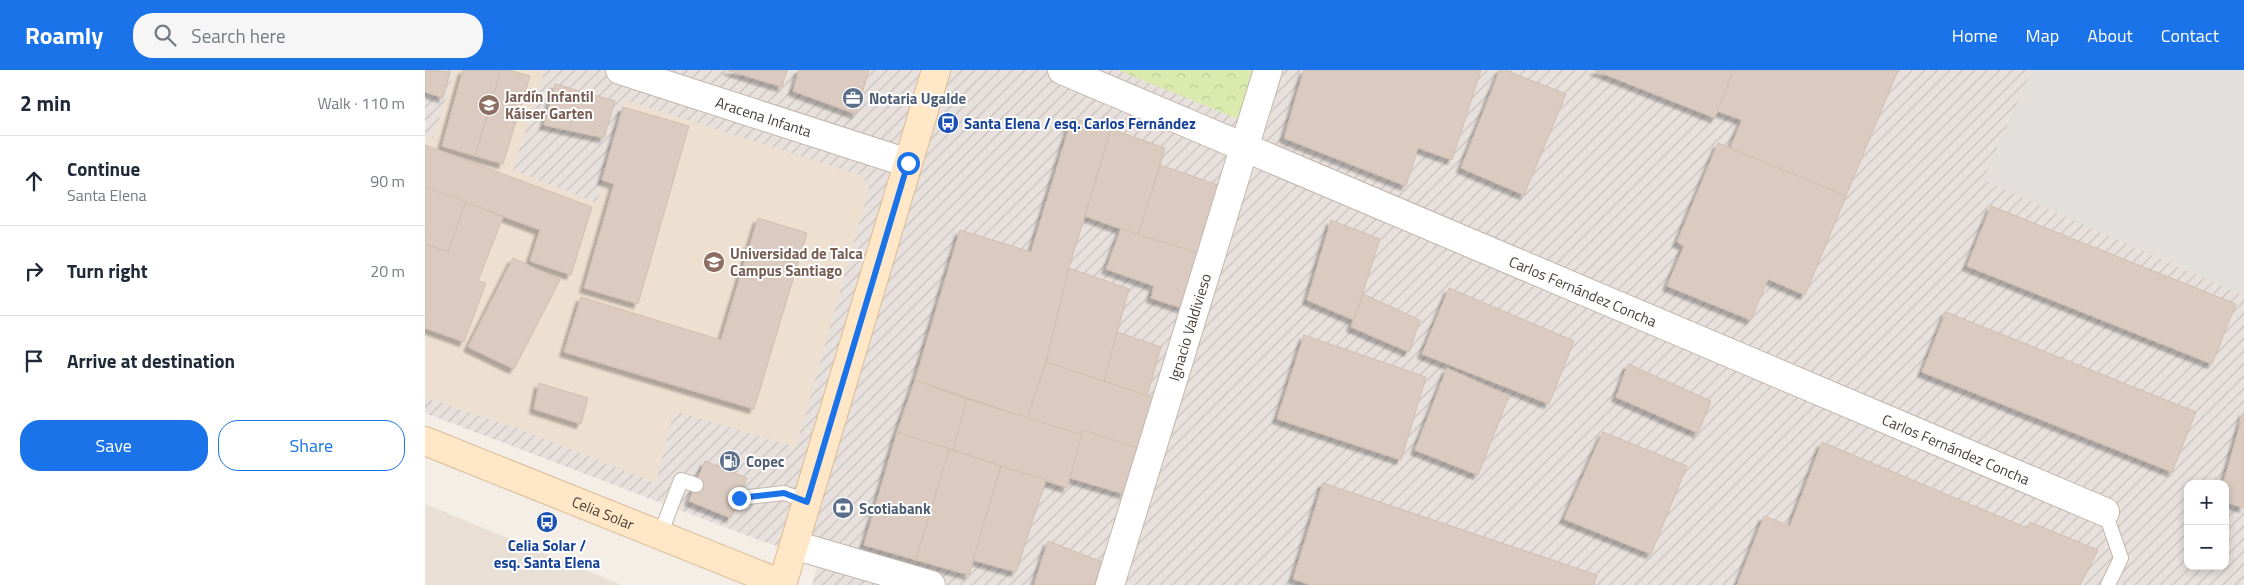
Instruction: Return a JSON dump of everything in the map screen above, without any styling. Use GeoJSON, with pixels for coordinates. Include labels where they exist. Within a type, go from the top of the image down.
{"type":"FeatureCollection","features":[{"type":"Feature","properties":{"kind":"main road"},"geometry":{"type":"LineString","coordinates":[[782,585],[936,70]]}},
{"type":"Feature","properties":{"kind":"main road","name":"Celia Solar"},"geometry":{"type":"LineString","coordinates":[[425,441],[782,585]]}},
{"type":"Feature","properties":{"kind":"street","name":"Aracena Infanta"},"geometry":{"type":"LineString","coordinates":[[620,70],[908,163]]}},
{"type":"Feature","properties":{"kind":"street","name":"Carlos Fernández Concha"},"geometry":{"type":"LineString","coordinates":[[1062,70],[2105,512]]}},
{"type":"Feature","properties":{"kind":"street","name":"Ignacio Valdivieso"},"geometry":{"type":"LineString","coordinates":[[1110,585],[1268,70]]}},
{"type":"Feature","properties":{"kind":"street"},"geometry":{"type":"LineString","coordinates":[[794,545],[931,585]]}},
{"type":"Feature","properties":{"kind":"lane"},"geometry":{"type":"LineString","coordinates":[[660,535],[681,480],[695,485]]}},
{"type":"Feature","properties":{"kind":"lane"},"geometry":{"type":"LineString","coordinates":[[739,498],[784,493],[807,502]]}},
{"type":"Feature","properties":{"kind":"lane"},"geometry":{"type":"LineString","coordinates":[[2105,512],[2121,558],[2108,585]]}},
{"type":"Feature","properties":{"kind":"shaded area"},"geometry":{"type":"Polygon","coordinates":[[[425,70],[2244,70],[2244,585],[812,585],[819,558],[764,542],[425,413],[425,70]]]}},
{"type":"Feature","properties":{"kind":"shaded area","name":"Universidad de Talca Campus Santiago"},"geometry":{"type":"Polygon","coordinates":[[[455,70],[539,70],[544,72],[513,170],[597,203],[625,100],[863,176],[869,189],[796,447],[674,411],[656,483],[514,427],[425,398],[425,136],[433,138],[455,70]]]}},
{"type":"Feature","properties":{"kind":"shaded area"},"geometry":{"type":"Polygon","coordinates":[[[2032,70],[2244,70],[2244,296],[1983,180],[2032,70]]]}},
{"type":"Feature","properties":{"kind":"shaded area"},"geometry":{"type":"Polygon","coordinates":[[[425,504],[622,585],[425,585],[425,504]]]}},
{"type":"Feature","properties":{"kind":"green space"},"geometry":{"type":"Polygon","coordinates":[[[1118,70],[1253,70],[1238,119],[1118,70]]]}},
{"type":"Feature","properties":{"kind":"building"},"geometry":{"type":"Polygon","coordinates":[[[425,70],[450,72],[443,98],[425,92],[425,70]]]}},
{"type":"Feature","properties":{"kind":"building"},"geometry":{"type":"Polygon","coordinates":[[[463,70],[501,70],[475,156],[442,146],[463,70]]]}},
{"type":"Feature","properties":{"kind":"building"},"geometry":{"type":"Polygon","coordinates":[[[501,70],[509,70],[530,76],[503,164],[475,156],[501,70]]]}},
{"type":"Feature","properties":{"kind":"building"},"geometry":{"type":"Polygon","coordinates":[[[727,70],[787,70],[782,87],[727,70]]]}},
{"type":"Feature","properties":{"kind":"building"},"geometry":{"type":"Polygon","coordinates":[[[799,70],[869,70],[856,114],[793,91],[799,70]]]}},
{"type":"Feature","properties":{"kind":"building"},"geometry":{"type":"Polygon","coordinates":[[[1304,70],[1481,70],[1452,160],[1418,148],[1406,186],[1284,138],[1304,70]]]}},
{"type":"Feature","properties":{"kind":"building"},"geometry":{"type":"Polygon","coordinates":[[[1500,70],[1505,70],[1566,94],[1524,195],[1461,168],[1500,70]]]}},
{"type":"Feature","properties":{"kind":"building"},"geometry":{"type":"Polygon","coordinates":[[[1594,70],[1734,70],[1715,118],[1594,70]]]}},
{"type":"Feature","properties":{"kind":"building"},"geometry":{"type":"Polygon","coordinates":[[[1734,70],[1898,70],[1846,196],[1730,148],[1742,120],[1717,111],[1734,70]]]}},
{"type":"Feature","properties":{"kind":"building"},"geometry":{"type":"Polygon","coordinates":[[[555,84],[615,101],[604,138],[544,125],[555,84]]]}},
{"type":"Feature","properties":{"kind":"building"},"geometry":{"type":"Polygon","coordinates":[[[623,107],[689,126],[638,304],[584,288],[614,184],[602,180],[623,107]]]}},
{"type":"Feature","properties":{"kind":"building"},"geometry":{"type":"Polygon","coordinates":[[[1072,118],[1111,129],[1069,268],[1046,362],[1027,418],[915,380],[960,230],[1031,252],[1072,118]]]}},
{"type":"Feature","properties":{"kind":"building"},"geometry":{"type":"Polygon","coordinates":[[[1111,129],[1165,148],[1138,235],[1085,216],[1111,129]]]}},
{"type":"Feature","properties":{"kind":"building"},"geometry":{"type":"Polygon","coordinates":[[[1718,143],[1846,196],[1805,295],[1768,279],[1751,320],[1667,286],[1684,246],[1677,242],[1718,143]]]}},
{"type":"Feature","properties":{"kind":"building"},"geometry":{"type":"Polygon","coordinates":[[[425,145],[592,207],[571,275],[530,261],[540,230],[425,187],[425,145]]]}},
{"type":"Feature","properties":{"kind":"building"},"geometry":{"type":"Polygon","coordinates":[[[1160,165],[1224,187],[1204,255],[1138,235],[1160,165]]]}},
{"type":"Feature","properties":{"kind":"building"},"geometry":{"type":"Polygon","coordinates":[[[425,187],[466,202],[448,252],[425,244],[425,187]]]}},
{"type":"Feature","properties":{"kind":"building"},"geometry":{"type":"Polygon","coordinates":[[[466,202],[503,217],[478,281],[486,283],[464,342],[425,328],[425,244],[448,252],[466,202]]]}},
{"type":"Feature","properties":{"kind":"building"},"geometry":{"type":"Polygon","coordinates":[[[1991,206],[2236,304],[2212,364],[1967,266],[1991,206]]]}},
{"type":"Feature","properties":{"kind":"building"},"geometry":{"type":"Polygon","coordinates":[[[758,218],[807,233],[754,409],[564,352],[581,297],[721,340],[758,218]]]}},
{"type":"Feature","properties":{"kind":"building"},"geometry":{"type":"Polygon","coordinates":[[[1331,220],[1380,239],[1354,320],[1307,300],[1331,220]]]}},
{"type":"Feature","properties":{"kind":"building"},"geometry":{"type":"Polygon","coordinates":[[[1121,229],[1204,255],[1188,310],[1151,298],[1154,286],[1106,269],[1121,229]]]}},
{"type":"Feature","properties":{"kind":"building"},"geometry":{"type":"Polygon","coordinates":[[[513,258],[560,280],[514,369],[468,347],[513,258]]]}},
{"type":"Feature","properties":{"kind":"building"},"geometry":{"type":"Polygon","coordinates":[[[1069,268],[1129,289],[1104,381],[1046,362],[1069,268]]]}},
{"type":"Feature","properties":{"kind":"building"},"geometry":{"type":"Polygon","coordinates":[[[1449,288],[1574,341],[1549,404],[1422,354],[1449,288]]]}},
{"type":"Feature","properties":{"kind":"building"},"geometry":{"type":"Polygon","coordinates":[[[1363,294],[1420,320],[1409,352],[1351,327],[1363,294]]]}},
{"type":"Feature","properties":{"kind":"building"},"geometry":{"type":"Polygon","coordinates":[[[1946,312],[2196,412],[2172,472],[1922,372],[1946,312]]]}},
{"type":"Feature","properties":{"kind":"building"},"geometry":{"type":"Polygon","coordinates":[[[1117,332],[1161,347],[1147,396],[1104,381],[1117,332]]]}},
{"type":"Feature","properties":{"kind":"building"},"geometry":{"type":"Polygon","coordinates":[[[1304,335],[1426,377],[1401,460],[1277,419],[1304,335]]]}},
{"type":"Feature","properties":{"kind":"building"},"geometry":{"type":"Polygon","coordinates":[[[1046,362],[1154,398],[1138,448],[1083,430],[1082,435],[1027,418],[1046,362]]]}},
{"type":"Feature","properties":{"kind":"building"},"geometry":{"type":"Polygon","coordinates":[[[1628,364],[1711,401],[1698,433],[1616,397],[1628,364]]]}},
{"type":"Feature","properties":{"kind":"building"},"geometry":{"type":"Polygon","coordinates":[[[1447,368],[1509,396],[1478,475],[1415,450],[1447,368]]]}},
{"type":"Feature","properties":{"kind":"building"},"geometry":{"type":"Polygon","coordinates":[[[915,380],[967,399],[953,450],[897,432],[915,380]]]}},
{"type":"Feature","properties":{"kind":"building"},"geometry":{"type":"Polygon","coordinates":[[[539,383],[588,398],[581,424],[534,409],[539,383]]]}},
{"type":"Feature","properties":{"kind":"building"},"geometry":{"type":"Polygon","coordinates":[[[967,399],[1082,435],[1067,488],[953,450],[967,399]]]}},
{"type":"Feature","properties":{"kind":"building"},"geometry":{"type":"Polygon","coordinates":[[[2244,411],[2244,508],[2229,503],[2229,480],[2224,480],[2244,411]]]}},
{"type":"Feature","properties":{"kind":"building"},"geometry":{"type":"Polygon","coordinates":[[[1083,430],[1138,448],[1124,494],[1070,478],[1083,430]]]}},
{"type":"Feature","properties":{"kind":"building"},"geometry":{"type":"Polygon","coordinates":[[[897,432],[949,449],[916,560],[864,545],[897,432]]]}},
{"type":"Feature","properties":{"kind":"building"},"geometry":{"type":"Polygon","coordinates":[[[1603,432],[1687,466],[1651,554],[1564,519],[1603,432]]]}},
{"type":"Feature","properties":{"kind":"building"},"geometry":{"type":"Polygon","coordinates":[[[1822,442],[2027,528],[2030,522],[2098,550],[2080,585],[1737,585],[1764,516],[1790,526],[1822,442]]]}},
{"type":"Feature","properties":{"kind":"building"},"geometry":{"type":"Polygon","coordinates":[[[949,449],[1001,466],[969,575],[916,560],[949,449]]]}},
{"type":"Feature","properties":{"kind":"building"},"geometry":{"type":"Polygon","coordinates":[[[705,461],[747,478],[731,518],[689,501],[705,461]]]}},
{"type":"Feature","properties":{"kind":"building"},"geometry":{"type":"Polygon","coordinates":[[[1001,466],[1046,480],[1016,572],[973,560],[1001,466]]]}},
{"type":"Feature","properties":{"kind":"building"},"geometry":{"type":"Polygon","coordinates":[[[1323,483],[1597,575],[1594,585],[1311,585],[1293,579],[1323,483]]]}},
{"type":"Feature","properties":{"kind":"building"},"geometry":{"type":"Polygon","coordinates":[[[1048,541],[1105,563],[1098,585],[1034,585],[1048,541]]]}},
{"type":"Feature","properties":{"kind":"place","name":"Notaria Ugalde"},"geometry":{"type":"Point","coordinates":[853,98]}},
{"type":"Feature","properties":{"kind":"place","name":"Jardín Infantil Káiser Garten"},"geometry":{"type":"Point","coordinates":[489,105]}},
{"type":"Feature","properties":{"kind":"place","name":"Santa Elena / esq. Carlos Fernández"},"geometry":{"type":"Point","coordinates":[948,123]}},
{"type":"Feature","properties":{"kind":"place","name":"Universidad de Talca Campus Santiago"},"geometry":{"type":"Point","coordinates":[714,262]}},
{"type":"Feature","properties":{"kind":"place","name":"Copec"},"geometry":{"type":"Point","coordinates":[730,461]}},
{"type":"Feature","properties":{"kind":"place","name":"Scotiabank"},"geometry":{"type":"Point","coordinates":[843,508]}},
{"type":"Feature","properties":{"kind":"place","name":"Celia Solar / esq. Santa Elena"},"geometry":{"type":"Point","coordinates":[547,522]}},
{"type":"Feature","properties":{"kind":"route"},"geometry":{"type":"LineString","coordinates":[[739,498],[784,493],[807,502],[908,163]]}}]}
